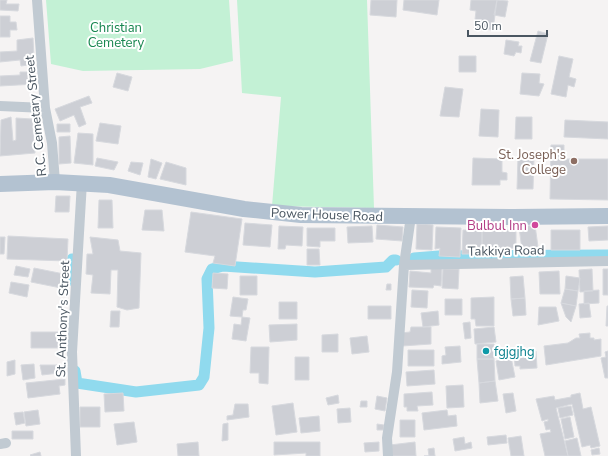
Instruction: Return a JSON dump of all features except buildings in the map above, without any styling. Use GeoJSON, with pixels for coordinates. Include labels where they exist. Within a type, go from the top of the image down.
{"type":"FeatureCollection","features":[{"type":"Feature","properties":{"kind":"main road","name":"Power House Road"},"geometry":{"type":"LineString","coordinates":[[0,184],[82,182],[137,189],[275,213],[322,216],[608,216]]}},
{"type":"Feature","properties":{"kind":"street","name":"R.C. Cemetary Street"},"geometry":{"type":"LineString","coordinates":[[37,0],[45,108],[52,143],[55,182]]}},
{"type":"Feature","properties":{"kind":"street"},"geometry":{"type":"LineString","coordinates":[[0,106],[45,108]]}},
{"type":"Feature","properties":{"kind":"street","name":"St. Anthony's Street"},"geometry":{"type":"LineString","coordinates":[[76,456],[72,352],[82,182]]}},
{"type":"Feature","properties":{"kind":"street"},"geometry":{"type":"LineString","coordinates":[[388,456],[387,438],[397,372],[404,265],[411,216]]}},
{"type":"Feature","properties":{"kind":"street","name":"Takkiya Road"},"geometry":{"type":"LineString","coordinates":[[404,265],[608,261]]}},
{"type":"Feature","properties":{"kind":"green space","name":"Christian Cemetery"},"geometry":{"type":"Polygon","coordinates":[[[46,0],[229,0],[233,61],[200,69],[83,71],[51,64],[46,0]]]}},
{"type":"Feature","properties":{"kind":"green space"},"geometry":{"type":"Polygon","coordinates":[[[237,0],[367,0],[374,208],[272,206],[281,97],[242,93],[237,0]]]}},
{"type":"Feature","properties":{"kind":"waterway"},"geometry":{"type":"LineString","coordinates":[[414,258],[439,256],[608,255]]}},
{"type":"Feature","properties":{"kind":"waterway"},"geometry":{"type":"LineString","coordinates":[[71,280],[72,259]]}},
{"type":"Feature","properties":{"kind":"waterway"},"geometry":{"type":"LineString","coordinates":[[75,371],[77,383],[136,392],[199,385],[204,377],[209,328],[207,279],[212,269],[223,266],[315,272],[386,267],[393,260],[396,260]]}},
{"type":"Feature","properties":{"kind":"place","name":"St. Joseph's College"},"geometry":{"type":"Point","coordinates":[574,161]}},
{"type":"Feature","properties":{"kind":"place","name":"Bulbul Inn"},"geometry":{"type":"Point","coordinates":[535,225]}},
{"type":"Feature","properties":{"kind":"place","name":"fgjgjhg"},"geometry":{"type":"Point","coordinates":[486,351]}}]}
